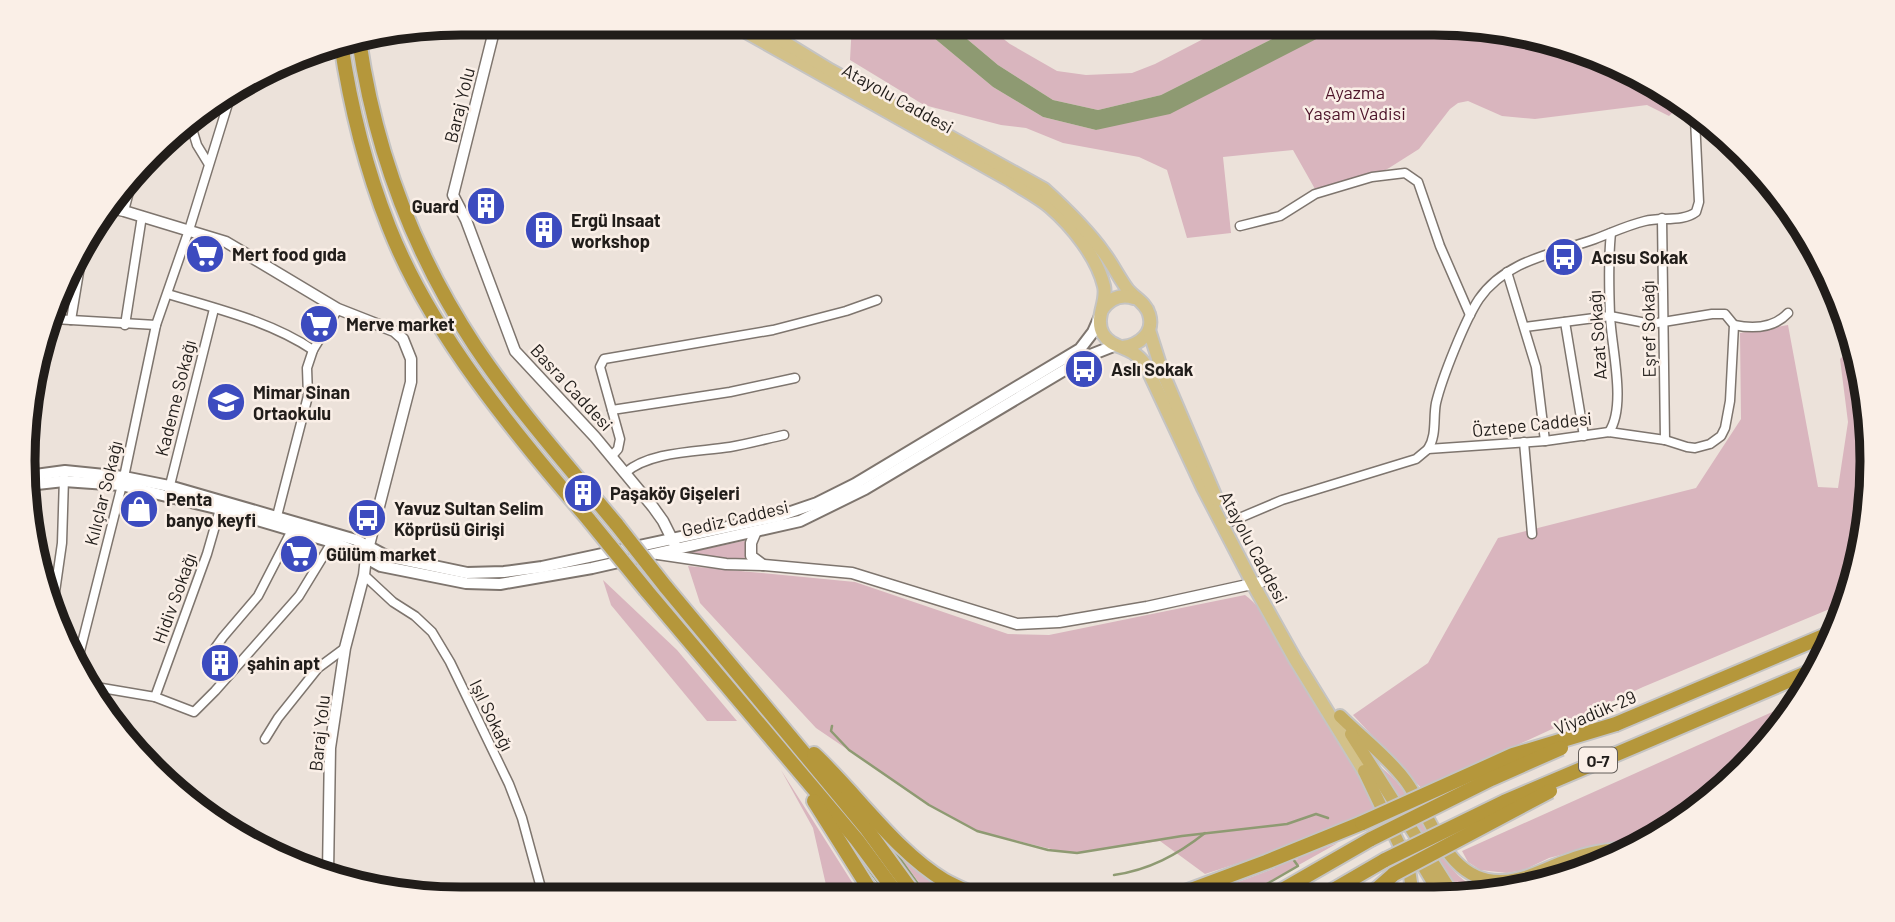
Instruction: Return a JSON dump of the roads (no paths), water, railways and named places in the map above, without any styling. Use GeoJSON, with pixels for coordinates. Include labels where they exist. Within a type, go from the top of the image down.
{"type":"FeatureCollection","features":[{"type":"Feature","properties":{"kind":"highway"},"geometry":{"type":"LineString","coordinates":[[361,48],[384,155],[403,213],[425,261],[475,347],[665,586],[866,828],[909,887]]}},
{"type":"Feature","properties":{"kind":"highway"},"geometry":{"type":"LineString","coordinates":[[343,52],[368,163],[389,228],[445,334],[498,408],[646,590],[857,840],[892,887]]}},
{"type":"Feature","properties":{"kind":"highway","name":"Viyadük-29"},"geometry":{"type":"LineString","coordinates":[[1288,887],[1371,839],[1491,779],[1822,637]]}},
{"type":"Feature","properties":{"kind":"highway","name":"O-7"},"geometry":{"type":"LineString","coordinates":[[1338,887],[1385,860],[1504,802],[1625,748],[1803,675]]}},
{"type":"Feature","properties":{"kind":"highway"},"geometry":{"type":"LineString","coordinates":[[735,696],[814,801],[868,887]]}},
{"type":"Feature","properties":{"kind":"highway"},"geometry":{"type":"LineString","coordinates":[[765,707],[839,778],[903,848],[944,881],[957,887]]}},
{"type":"Feature","properties":{"kind":"highway"},"geometry":{"type":"LineString","coordinates":[[1340,716],[1406,781],[1448,854],[1483,881],[1519,878]]}},
{"type":"Feature","properties":{"kind":"highway"},"geometry":{"type":"LineString","coordinates":[[1340,716],[1448,887]]}},
{"type":"Feature","properties":{"kind":"highway"},"geometry":{"type":"LineString","coordinates":[[1199,887],[1362,823],[1513,755],[1616,724]]}},
{"type":"Feature","properties":{"kind":"highway"},"geometry":{"type":"LineString","coordinates":[[1379,887],[1394,874],[1625,748]]}},
{"type":"Feature","properties":{"kind":"highway"},"geometry":{"type":"LineString","coordinates":[[1364,771],[1408,863],[1412,887]]}},
{"type":"Feature","properties":{"kind":"highway"},"geometry":{"type":"LineString","coordinates":[[1364,771],[1377,787],[1436,887]]}},
{"type":"Feature","properties":{"kind":"highway"},"geometry":{"type":"LineString","coordinates":[[1534,875],[1571,859],[1606,851]]}},
{"type":"Feature","properties":{"kind":"main road","name":"Atayolu Caddesi"},"geometry":{"type":"LineString","coordinates":[[751,35],[1009,180],[1049,206],[1074,232],[1095,265],[1104,286],[1100,328],[1103,335],[1116,345],[1138,354],[1152,376],[1203,488],[1294,645],[1340,716]]}},
{"type":"Feature","properties":{"kind":"main road","name":"Atayolu Caddesi"},"geometry":{"type":"LineString","coordinates":[[773,35],[830,70],[1044,189],[1072,215],[1104,253],[1134,298],[1146,307],[1149,330],[1162,371],[1218,501],[1295,659],[1364,771]]}},
{"type":"Feature","properties":{"kind":"main road"},"geometry":{"type":"LineString","coordinates":[[1101,313],[1110,300],[1118,297],[1134,298]]}},
{"type":"Feature","properties":{"kind":"main road","name":"Gediz Caddesi"},"geometry":{"type":"LineString","coordinates":[[367,552],[381,566],[466,583],[500,584],[592,568],[656,553],[675,545],[779,516],[855,484],[1080,349],[1093,332],[1101,313]]}},
{"type":"Feature","properties":{"kind":"main road"},"geometry":{"type":"LineString","coordinates":[[1116,345],[1131,346],[1139,342],[1149,330]]}},
{"type":"Feature","properties":{"kind":"main road","name":"Gediz Caddesi"},"geometry":{"type":"LineString","coordinates":[[367,552],[467,573],[503,572],[675,545],[800,521],[865,489],[1101,349],[1116,345]]}},
{"type":"Feature","properties":{"kind":"main road"},"geometry":{"type":"LineString","coordinates":[[36,476],[123,481],[168,491],[277,516],[356,540],[367,552]]}},
{"type":"Feature","properties":{"kind":"main road"},"geometry":{"type":"LineString","coordinates":[[36,483],[64,476]]}},
{"type":"Feature","properties":{"kind":"main road"},"geometry":{"type":"LineString","coordinates":[[168,491],[367,552]]}},
{"type":"Feature","properties":{"kind":"street","name":"Baraj Yolu"},"geometry":{"type":"LineString","coordinates":[[453,195],[493,35]]}},
{"type":"Feature","properties":{"kind":"street","name":"Kılıçlar Sokağı"},"geometry":{"type":"LineString","coordinates":[[80,651],[123,481],[156,325],[227,105]]}},
{"type":"Feature","properties":{"kind":"street"},"geometry":{"type":"LineString","coordinates":[[1428,449],[1433,437],[1434,413],[1439,393],[1470,315],[1488,289],[1507,272],[1526,261],[1643,221],[1690,216],[1698,208],[1695,125]]}},
{"type":"Feature","properties":{"kind":"street"},"geometry":{"type":"LineString","coordinates":[[193,131],[197,145],[208,163]]}},
{"type":"Feature","properties":{"kind":"street"},"geometry":{"type":"LineString","coordinates":[[1240,226],[1280,216],[1315,194],[1372,177],[1405,173],[1418,182],[1440,246],[1470,315]]}},
{"type":"Feature","properties":{"kind":"street","name":"Basra Caddesi"},"geometry":{"type":"LineString","coordinates":[[453,195],[466,219],[515,351],[625,473],[663,520],[675,545]]}},
{"type":"Feature","properties":{"kind":"street"},"geometry":{"type":"LineString","coordinates":[[124,211],[128,196]]}},
{"type":"Feature","properties":{"kind":"street","name":"Baraj Yolu"},"geometry":{"type":"LineString","coordinates":[[118,210],[226,242],[338,309],[394,331],[403,340],[411,359],[411,382],[345,648],[330,748],[328,865]]}},
{"type":"Feature","properties":{"kind":"street"},"geometry":{"type":"LineString","coordinates":[[125,325],[142,216]]}},
{"type":"Feature","properties":{"kind":"street","name":"Eşref Sokağı"},"geometry":{"type":"LineString","coordinates":[[1662,218],[1665,440]]}},
{"type":"Feature","properties":{"kind":"street","name":"Azat Sokağı"},"geometry":{"type":"LineString","coordinates":[[1609,432],[1615,418],[1617,394],[1610,316],[1611,233]]}},
{"type":"Feature","properties":{"kind":"street"},"geometry":{"type":"LineString","coordinates":[[1507,272],[1539,382],[1545,441]]}},
{"type":"Feature","properties":{"kind":"street"},"geometry":{"type":"LineString","coordinates":[[71,320],[75,281]]}},
{"type":"Feature","properties":{"kind":"street"},"geometry":{"type":"LineString","coordinates":[[168,294],[255,320],[313,350]]}},
{"type":"Feature","properties":{"kind":"street"},"geometry":{"type":"LineString","coordinates":[[611,457],[618,449],[621,439],[600,367],[604,359],[773,330],[846,312],[877,300]]}},
{"type":"Feature","properties":{"kind":"street","name":"Kademe Sokağı"},"geometry":{"type":"LineString","coordinates":[[168,491],[214,309]]}},
{"type":"Feature","properties":{"kind":"street"},"geometry":{"type":"LineString","coordinates":[[277,516],[308,396],[307,368],[313,350],[338,309]]}},
{"type":"Feature","properties":{"kind":"street"},"geometry":{"type":"LineString","coordinates":[[1525,327],[1610,316],[1643,324],[1663,323],[1712,314],[1726,314],[1734,325],[1756,327],[1770,325],[1788,313]]}},
{"type":"Feature","properties":{"kind":"street"},"geometry":{"type":"LineString","coordinates":[[60,319],[156,325]]}},
{"type":"Feature","properties":{"kind":"street"},"geometry":{"type":"LineString","coordinates":[[1565,323],[1584,436]]}},
{"type":"Feature","properties":{"kind":"street","name":"Öztepe Caddesi"},"geometry":{"type":"LineString","coordinates":[[1230,522],[1282,500],[1416,459],[1428,449],[1545,441],[1609,432],[1665,440],[1695,448],[1710,444],[1721,436],[1725,428],[1730,401],[1734,325]]}},
{"type":"Feature","properties":{"kind":"street"},"geometry":{"type":"LineString","coordinates":[[612,410],[730,392],[795,378]]}},
{"type":"Feature","properties":{"kind":"street"},"geometry":{"type":"LineString","coordinates":[[625,473],[642,463],[694,450],[730,447],[784,435]]}},
{"type":"Feature","properties":{"kind":"street"},"geometry":{"type":"LineString","coordinates":[[1524,442],[1532,534]]}},
{"type":"Feature","properties":{"kind":"street"},"geometry":{"type":"LineString","coordinates":[[55,589],[62,543],[64,476]]}},
{"type":"Feature","properties":{"kind":"street","name":"Hidiv Sokağı"},"geometry":{"type":"LineString","coordinates":[[155,697],[207,554],[220,509]]}},
{"type":"Feature","properties":{"kind":"street"},"geometry":{"type":"LineString","coordinates":[[208,658],[258,596],[292,530]]}},
{"type":"Feature","properties":{"kind":"street"},"geometry":{"type":"LineString","coordinates":[[756,531],[751,543],[751,556],[764,565]]}},
{"type":"Feature","properties":{"kind":"street"},"geometry":{"type":"LineString","coordinates":[[101,688],[155,697],[194,712],[299,596],[332,542]]}},
{"type":"Feature","properties":{"kind":"street"},"geometry":{"type":"LineString","coordinates":[[656,553],[726,564],[852,573],[1017,624],[1059,622],[1257,583]]}},
{"type":"Feature","properties":{"kind":"street","name":"Işıl Sokağı"},"geometry":{"type":"LineString","coordinates":[[364,575],[432,632],[450,662],[509,784],[522,818],[541,887]]}},
{"type":"Feature","properties":{"kind":"street"},"geometry":{"type":"LineString","coordinates":[[265,739],[278,718],[318,668],[345,648]]}},
{"type":"Feature","properties":{"kind":"waterway"},"geometry":{"type":"LineString","coordinates":[[832,726],[831,731],[849,750],[929,805],[977,831],[1048,850],[1077,853],[1182,836],[1287,824],[1316,814],[1328,818]]}},
{"type":"Feature","properties":{"kind":"waterway"},"geometry":{"type":"LineString","coordinates":[[1114,875],[1162,860],[1205,833]]}},
{"type":"Feature","properties":{"kind":"waterway"},"geometry":{"type":"LineString","coordinates":[[891,846],[920,887]]}},
{"type":"Feature","properties":{"kind":"waterway"},"geometry":{"type":"LineString","coordinates":[[866,870],[853,849],[882,887]]}},
{"type":"Feature","properties":{"kind":"waterway"},"geometry":{"type":"LineString","coordinates":[[1262,887],[1298,866],[1293,859]]}},
{"type":"Feature","properties":{"kind":"waterway"},"geometry":{"type":"LineString","coordinates":[[1219,887],[1275,866]]}},
{"type":"Feature","properties":{"kind":"place","name":"Guard"},"geometry":{"type":"Point","coordinates":[486,206]}},
{"type":"Feature","properties":{"kind":"place","name":"Ergü Insaat workshop"},"geometry":{"type":"Point","coordinates":[544,230]}},
{"type":"Feature","properties":{"kind":"place","name":"Mert food gıda"},"geometry":{"type":"Point","coordinates":[205,254]}},
{"type":"Feature","properties":{"kind":"place","name":"Acısu Sokak"},"geometry":{"type":"Point","coordinates":[1564,257]}},
{"type":"Feature","properties":{"kind":"place","name":"Merve market"},"geometry":{"type":"Point","coordinates":[319,324]}},
{"type":"Feature","properties":{"kind":"place","name":"Aslı Sokak"},"geometry":{"type":"Point","coordinates":[1084,369]}},
{"type":"Feature","properties":{"kind":"place","name":"Mimar Sinan Ortaokulu"},"geometry":{"type":"Point","coordinates":[226,402]}},
{"type":"Feature","properties":{"kind":"place","name":"Paşaköy Gişeleri"},"geometry":{"type":"Point","coordinates":[583,493]}},
{"type":"Feature","properties":{"kind":"place","name":"Penta banyo keyfi"},"geometry":{"type":"Point","coordinates":[139,509]}},
{"type":"Feature","properties":{"kind":"place","name":"Yavuz Sultan Selim Köprüsü Girişi"},"geometry":{"type":"Point","coordinates":[367,518]}},
{"type":"Feature","properties":{"kind":"place","name":"Gülüm market"},"geometry":{"type":"Point","coordinates":[299,554]}},
{"type":"Feature","properties":{"kind":"place","name":"şahin apt"},"geometry":{"type":"Point","coordinates":[220,663]}},
{"type":"Feature","properties":{"kind":"park label","name":"Ayazma Yaşam Vadisi"},"geometry":{"type":"Point","coordinates":[1355,102]}}]}
